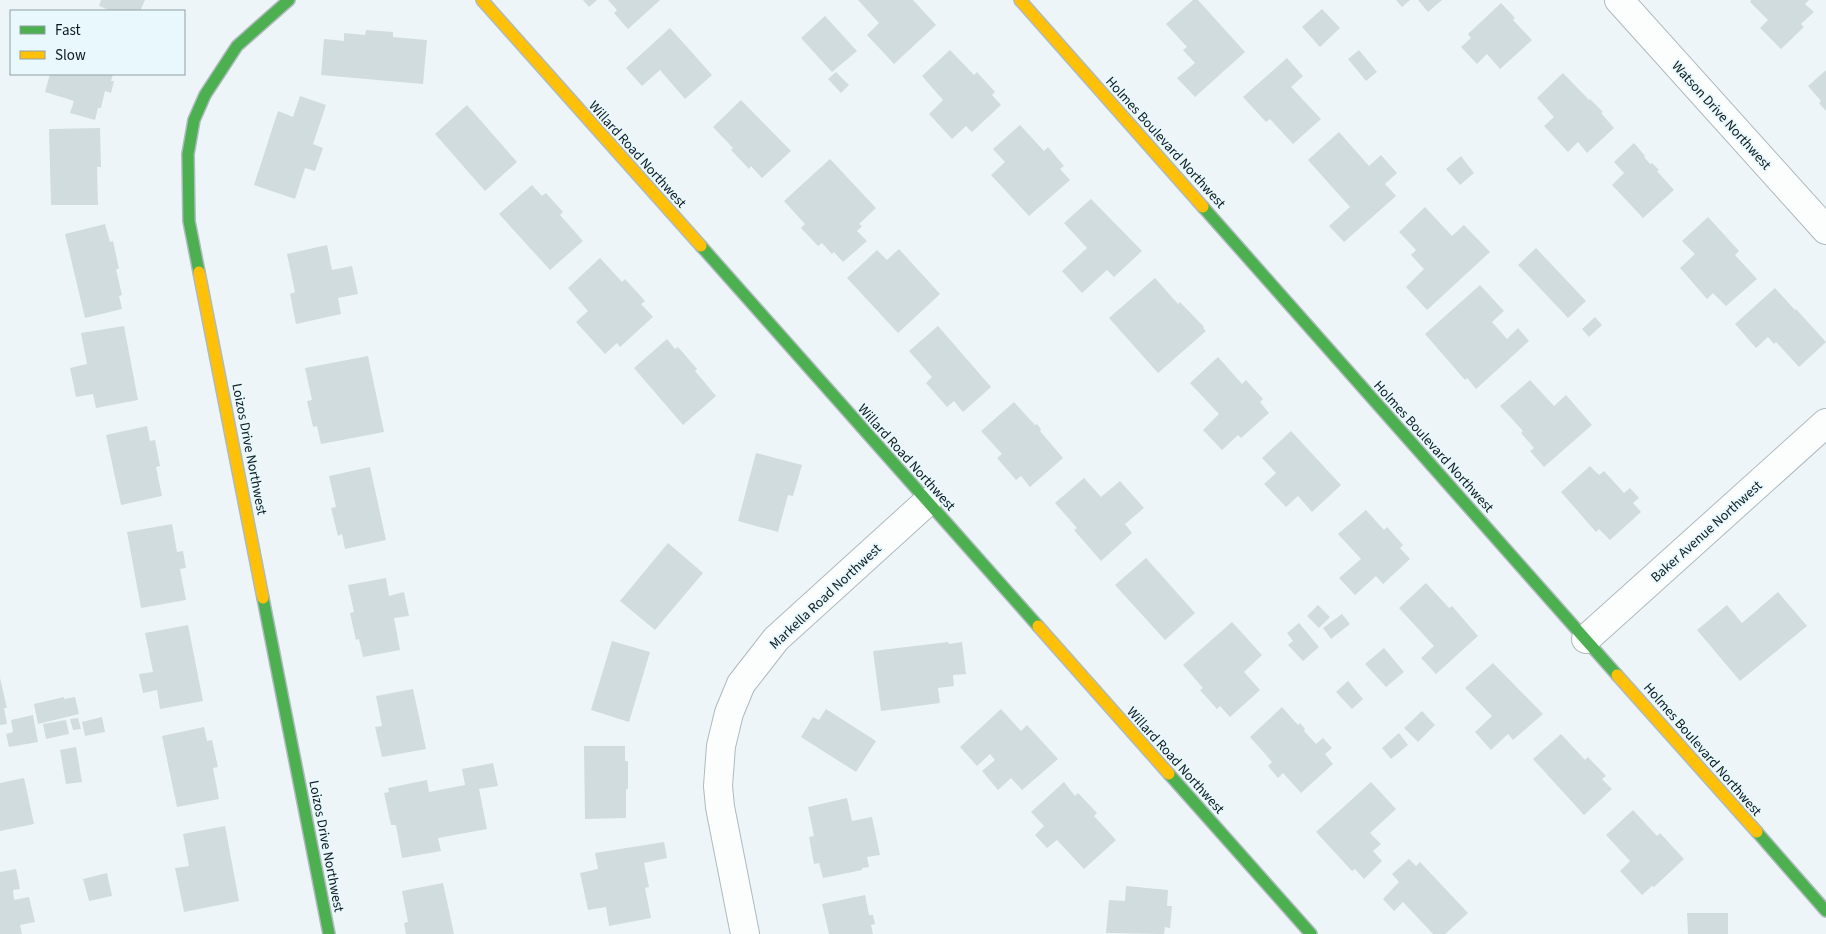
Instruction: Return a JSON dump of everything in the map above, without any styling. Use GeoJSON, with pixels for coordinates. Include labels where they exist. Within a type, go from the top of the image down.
{"type":"FeatureCollection","features":[{"type":"Feature","properties":{"kind":"street","name":"Loizos Drive Northwest"},"geometry":{"type":"LineString","coordinates":[[289,0],[237,46],[205,95],[194,120],[188,154],[189,222],[329,934]]}},
{"type":"Feature","properties":{"kind":"street","name":"Willard Road Northwest"},"geometry":{"type":"LineString","coordinates":[[482,0],[1311,934]]}},
{"type":"Feature","properties":{"kind":"street","name":"Holmes Boulevard Northwest"},"geometry":{"type":"LineString","coordinates":[[1020,0],[1826,911]]}},
{"type":"Feature","properties":{"kind":"street","name":"Watson Drive Northwest"},"geometry":{"type":"LineString","coordinates":[[1625,2],[1826,230]]}},
{"type":"Feature","properties":{"kind":"street","name":"Baker Avenue Northwest"},"geometry":{"type":"LineString","coordinates":[[1586,639],[1826,423]]}},
{"type":"Feature","properties":{"kind":"street","name":"Markella Road Northwest"},"geometry":{"type":"LineString","coordinates":[[745,934],[720,807],[718,786],[721,746],[729,713],[741,684],[776,639],[927,502]]}},
{"type":"Feature","properties":{"kind":"building"},"geometry":{"type":"Polygon","coordinates":[[[101,0],[145,0],[140,10],[109,10],[99,6],[101,0]]]}},
{"type":"Feature","properties":{"kind":"building"},"geometry":{"type":"Polygon","coordinates":[[[583,0],[597,0],[589,7],[583,0]]]}},
{"type":"Feature","properties":{"kind":"building"},"geometry":{"type":"Polygon","coordinates":[[[608,0],[660,0],[628,29],[614,13],[617,10],[608,0]]]}},
{"type":"Feature","properties":{"kind":"building"},"geometry":{"type":"Polygon","coordinates":[[[858,0],[913,0],[936,25],[894,64],[867,35],[879,23],[858,0]]]}},
{"type":"Feature","properties":{"kind":"building"},"geometry":{"type":"Polygon","coordinates":[[[1193,0],[1198,0],[1245,52],[1195,97],[1177,78],[1195,63],[1183,50],[1187,47],[1166,24],[1193,0]]]}},
{"type":"Feature","properties":{"kind":"building"},"geometry":{"type":"Polygon","coordinates":[[[1396,0],[1410,0],[1402,7],[1396,0]]]}},
{"type":"Feature","properties":{"kind":"building"},"geometry":{"type":"Polygon","coordinates":[[[1418,0],[1442,0],[1428,12],[1418,0]]]}},
{"type":"Feature","properties":{"kind":"building"},"geometry":{"type":"Polygon","coordinates":[[[1751,0],[1809,0],[1805,4],[1814,12],[1801,24],[1804,27],[1781,49],[1760,28],[1768,20],[1750,2],[1751,0]]]}},
{"type":"Feature","properties":{"kind":"building"},"geometry":{"type":"Polygon","coordinates":[[[1501,3],[1515,18],[1513,20],[1532,40],[1500,69],[1487,54],[1477,64],[1461,47],[1471,38],[1468,34],[1501,3]]]}},
{"type":"Feature","properties":{"kind":"building"},"geometry":{"type":"Polygon","coordinates":[[[1322,9],[1340,28],[1320,47],[1302,27],[1322,9]]]}},
{"type":"Feature","properties":{"kind":"building"},"geometry":{"type":"Polygon","coordinates":[[[825,16],[857,51],[832,72],[801,38],[825,16]]]}},
{"type":"Feature","properties":{"kind":"building"},"geometry":{"type":"Polygon","coordinates":[[[670,28],[712,75],[685,99],[660,70],[642,86],[626,68],[670,28]]]}},
{"type":"Feature","properties":{"kind":"building"},"geometry":{"type":"Polygon","coordinates":[[[366,30],[393,32],[393,37],[427,40],[423,84],[321,75],[324,39],[344,41],[344,33],[365,35],[366,30]]]}},
{"type":"Feature","properties":{"kind":"building"},"geometry":{"type":"Polygon","coordinates":[[[950,50],[974,75],[977,72],[995,92],[992,95],[1001,105],[972,132],[966,126],[952,139],[929,114],[943,100],[922,76],[950,50]]]}},
{"type":"Feature","properties":{"kind":"building"},"geometry":{"type":"Polygon","coordinates":[[[1359,50],[1377,72],[1366,81],[1348,59],[1359,50]]]}},
{"type":"Feature","properties":{"kind":"building"},"geometry":{"type":"Polygon","coordinates":[[[1287,58],[1303,76],[1291,87],[1321,119],[1293,144],[1270,119],[1266,122],[1243,97],[1287,58]]]}},
{"type":"Feature","properties":{"kind":"building"},"geometry":{"type":"Polygon","coordinates":[[[1826,70],[1826,111],[1819,103],[1821,101],[1808,86],[1826,70]]]}},
{"type":"Feature","properties":{"kind":"building"},"geometry":{"type":"Polygon","coordinates":[[[836,72],[849,85],[841,93],[828,79],[836,72]]]}},
{"type":"Feature","properties":{"kind":"building"},"geometry":{"type":"Polygon","coordinates":[[[1563,73],[1603,112],[1601,113],[1614,128],[1587,153],[1578,142],[1568,152],[1544,126],[1554,117],[1537,98],[1563,73]]]}},
{"type":"Feature","properties":{"kind":"building"},"geometry":{"type":"Polygon","coordinates":[[[50,75],[113,75],[111,81],[114,81],[111,93],[105,91],[101,108],[98,108],[95,120],[70,113],[74,101],[45,92],[50,75]]]}},
{"type":"Feature","properties":{"kind":"building"},"geometry":{"type":"Polygon","coordinates":[[[300,96],[326,105],[313,144],[323,148],[315,171],[305,168],[295,199],[254,185],[278,111],[293,117],[300,96]]]}},
{"type":"Feature","properties":{"kind":"building"},"geometry":{"type":"Polygon","coordinates":[[[741,100],[791,151],[762,178],[751,166],[749,169],[731,150],[733,148],[713,127],[741,100]]]}},
{"type":"Feature","properties":{"kind":"building"},"geometry":{"type":"Polygon","coordinates":[[[467,105],[517,162],[485,191],[435,134],[467,105]]]}},
{"type":"Feature","properties":{"kind":"building"},"geometry":{"type":"Polygon","coordinates":[[[1020,125],[1044,151],[1048,147],[1064,166],[1060,169],[1070,180],[1029,216],[991,175],[1005,162],[993,149],[1020,125]]]}},
{"type":"Feature","properties":{"kind":"building"},"geometry":{"type":"Polygon","coordinates":[[[100,128],[101,167],[97,167],[98,205],[51,205],[49,129],[100,128]]]}},
{"type":"Feature","properties":{"kind":"building"},"geometry":{"type":"Polygon","coordinates":[[[1339,132],[1369,166],[1381,155],[1397,173],[1385,184],[1396,196],[1344,242],[1329,226],[1350,207],[1308,160],[1339,132]]]}},
{"type":"Feature","properties":{"kind":"building"},"geometry":{"type":"Polygon","coordinates":[[[1634,143],[1650,164],[1652,163],[1659,170],[1657,171],[1674,190],[1643,218],[1612,185],[1624,173],[1614,162],[1634,143]]]}},
{"type":"Feature","properties":{"kind":"building"},"geometry":{"type":"Polygon","coordinates":[[[1461,156],[1474,173],[1460,185],[1446,169],[1461,156]]]}},
{"type":"Feature","properties":{"kind":"building"},"geometry":{"type":"Polygon","coordinates":[[[830,159],[876,208],[859,224],[862,226],[857,231],[867,241],[843,262],[822,243],[818,246],[801,228],[805,224],[784,201],[830,159]]]}},
{"type":"Feature","properties":{"kind":"building"},"geometry":{"type":"Polygon","coordinates":[[[532,185],[542,196],[546,193],[563,212],[560,215],[583,241],[550,270],[499,214],[532,185]]]}},
{"type":"Feature","properties":{"kind":"building"},"geometry":{"type":"Polygon","coordinates":[[[1091,199],[1142,251],[1114,277],[1107,270],[1082,293],[1062,271],[1087,248],[1064,223],[1091,199]]]}},
{"type":"Feature","properties":{"kind":"building"},"geometry":{"type":"Polygon","coordinates":[[[1425,207],[1452,236],[1464,225],[1490,252],[1427,310],[1406,287],[1424,269],[1411,255],[1416,250],[1399,232],[1425,207]]]}},
{"type":"Feature","properties":{"kind":"building"},"geometry":{"type":"Polygon","coordinates":[[[1708,217],[1739,251],[1735,255],[1757,279],[1726,306],[1713,293],[1707,299],[1680,268],[1695,254],[1682,241],[1708,217]]]}},
{"type":"Feature","properties":{"kind":"building"},"geometry":{"type":"Polygon","coordinates":[[[105,224],[110,242],[113,241],[119,269],[116,269],[122,295],[119,296],[122,309],[85,318],[65,234],[105,224]]]}},
{"type":"Feature","properties":{"kind":"building"},"geometry":{"type":"Polygon","coordinates":[[[327,245],[332,270],[352,266],[358,294],[338,298],[341,314],[296,324],[290,294],[295,292],[287,254],[327,245]]]}},
{"type":"Feature","properties":{"kind":"building"},"geometry":{"type":"Polygon","coordinates":[[[1536,248],[1586,301],[1568,318],[1518,265],[1536,248]]]}},
{"type":"Feature","properties":{"kind":"building"},"geometry":{"type":"Polygon","coordinates":[[[899,249],[940,294],[898,333],[847,278],[877,250],[887,260],[899,249]]]}},
{"type":"Feature","properties":{"kind":"building"},"geometry":{"type":"Polygon","coordinates":[[[600,258],[622,282],[625,279],[645,301],[641,304],[653,317],[620,347],[617,343],[605,354],[576,322],[588,311],[568,288],[600,258]]]}},
{"type":"Feature","properties":{"kind":"building"},"geometry":{"type":"Polygon","coordinates":[[[1155,278],[1206,331],[1158,373],[1109,318],[1155,278]]]}},
{"type":"Feature","properties":{"kind":"building"},"geometry":{"type":"Polygon","coordinates":[[[1480,285],[1504,311],[1492,322],[1507,339],[1518,328],[1529,341],[1476,389],[1467,378],[1465,380],[1425,334],[1480,285]]]}},
{"type":"Feature","properties":{"kind":"building"},"geometry":{"type":"Polygon","coordinates":[[[1775,288],[1826,342],[1799,367],[1776,342],[1774,344],[1768,337],[1756,348],[1735,324],[1775,288]]]}},
{"type":"Feature","properties":{"kind":"building"},"geometry":{"type":"Polygon","coordinates":[[[1595,317],[1602,325],[1589,337],[1582,329],[1595,317]]]}},
{"type":"Feature","properties":{"kind":"building"},"geometry":{"type":"Polygon","coordinates":[[[124,326],[138,400],[96,408],[93,394],[76,397],[70,368],[87,364],[81,333],[124,326]]]}},
{"type":"Feature","properties":{"kind":"building"},"geometry":{"type":"Polygon","coordinates":[[[938,326],[991,387],[963,412],[954,401],[947,407],[926,383],[932,377],[909,351],[938,326]]]}},
{"type":"Feature","properties":{"kind":"building"},"geometry":{"type":"Polygon","coordinates":[[[667,339],[675,349],[678,347],[697,369],[695,371],[716,396],[683,425],[634,368],[667,339]]]}},
{"type":"Feature","properties":{"kind":"building"},"geometry":{"type":"Polygon","coordinates":[[[368,356],[384,432],[321,444],[317,426],[313,427],[307,401],[312,400],[305,368],[368,356]]]}},
{"type":"Feature","properties":{"kind":"building"},"geometry":{"type":"Polygon","coordinates":[[[1218,357],[1242,384],[1246,380],[1263,399],[1260,402],[1269,413],[1241,438],[1238,435],[1222,450],[1203,430],[1219,414],[1190,383],[1218,357]]]}},
{"type":"Feature","properties":{"kind":"building"},"geometry":{"type":"Polygon","coordinates":[[[1530,380],[1554,406],[1566,395],[1592,425],[1544,467],[1530,451],[1534,448],[1521,433],[1523,431],[1500,406],[1530,380]]]}},
{"type":"Feature","properties":{"kind":"building"},"geometry":{"type":"Polygon","coordinates":[[[1014,402],[1035,425],[1037,424],[1041,429],[1040,431],[1063,458],[1030,487],[1021,476],[1016,480],[997,458],[1002,454],[981,431],[1014,402]]]}},
{"type":"Feature","properties":{"kind":"building"},"geometry":{"type":"Polygon","coordinates":[[[147,426],[150,441],[155,440],[160,466],[156,467],[162,496],[121,505],[106,435],[147,426]]]}},
{"type":"Feature","properties":{"kind":"building"},"geometry":{"type":"Polygon","coordinates":[[[1291,431],[1341,485],[1312,512],[1298,496],[1286,507],[1264,484],[1276,473],[1262,458],[1291,431]]]}},
{"type":"Feature","properties":{"kind":"building"},"geometry":{"type":"Polygon","coordinates":[[[756,453],[802,465],[793,496],[788,495],[778,532],[738,521],[756,453]]]}},
{"type":"Feature","properties":{"kind":"building"},"geometry":{"type":"Polygon","coordinates":[[[1590,466],[1599,475],[1604,471],[1624,493],[1630,488],[1639,498],[1633,503],[1641,512],[1610,540],[1599,529],[1596,532],[1561,492],[1590,466]]]}},
{"type":"Feature","properties":{"kind":"building"},"geometry":{"type":"Polygon","coordinates":[[[370,467],[386,540],[345,549],[342,534],[338,536],[331,508],[336,507],[329,476],[370,467]]]}},
{"type":"Feature","properties":{"kind":"building"},"geometry":{"type":"Polygon","coordinates":[[[1084,478],[1101,497],[1120,481],[1144,508],[1125,524],[1132,533],[1101,561],[1074,530],[1077,528],[1055,503],[1084,478]]]}},
{"type":"Feature","properties":{"kind":"building"},"geometry":{"type":"Polygon","coordinates":[[[1366,510],[1384,530],[1387,527],[1403,545],[1400,548],[1410,559],[1383,584],[1376,576],[1355,595],[1339,578],[1361,559],[1338,534],[1366,510]]]}},
{"type":"Feature","properties":{"kind":"building"},"geometry":{"type":"Polygon","coordinates":[[[172,524],[177,552],[183,551],[186,568],[180,569],[186,600],[141,608],[127,532],[172,524]]]}},
{"type":"Feature","properties":{"kind":"building"},"geometry":{"type":"Polygon","coordinates":[[[668,543],[703,573],[655,630],[620,601],[668,543]]]}},
{"type":"Feature","properties":{"kind":"building"},"geometry":{"type":"Polygon","coordinates":[[[1146,558],[1195,613],[1165,640],[1115,585],[1146,558]]]}},
{"type":"Feature","properties":{"kind":"building"},"geometry":{"type":"Polygon","coordinates":[[[386,578],[389,596],[404,592],[409,616],[394,618],[400,650],[363,657],[359,639],[356,640],[350,613],[354,612],[348,585],[386,578]]]}},
{"type":"Feature","properties":{"kind":"building"},"geometry":{"type":"Polygon","coordinates":[[[1426,583],[1449,608],[1452,606],[1478,636],[1436,674],[1421,658],[1434,646],[1399,608],[1426,583]]]}},
{"type":"Feature","properties":{"kind":"building"},"geometry":{"type":"Polygon","coordinates":[[[1778,592],[1807,626],[1740,681],[1697,630],[1727,605],[1742,623],[1778,592]]]}},
{"type":"Feature","properties":{"kind":"building"},"geometry":{"type":"Polygon","coordinates":[[[1318,605],[1330,617],[1319,628],[1307,616],[1318,605]]]}},
{"type":"Feature","properties":{"kind":"building"},"geometry":{"type":"Polygon","coordinates":[[[1342,614],[1350,624],[1331,639],[1323,628],[1342,614]]]}},
{"type":"Feature","properties":{"kind":"building"},"geometry":{"type":"Polygon","coordinates":[[[1232,622],[1262,655],[1244,672],[1260,690],[1230,717],[1220,706],[1217,709],[1200,690],[1203,688],[1183,665],[1232,622]]]}},
{"type":"Feature","properties":{"kind":"building"},"geometry":{"type":"Polygon","coordinates":[[[1299,623],[1319,647],[1303,661],[1288,645],[1293,641],[1287,633],[1299,623]]]}},
{"type":"Feature","properties":{"kind":"building"},"geometry":{"type":"Polygon","coordinates":[[[188,625],[203,701],[160,709],[157,690],[143,693],[139,674],[153,672],[145,633],[188,625]]]}},
{"type":"Feature","properties":{"kind":"building"},"geometry":{"type":"Polygon","coordinates":[[[612,641],[650,652],[629,722],[591,710],[612,641]]]}},
{"type":"Feature","properties":{"kind":"building"},"geometry":{"type":"Polygon","coordinates":[[[948,642],[949,644],[962,642],[966,674],[953,675],[954,686],[938,688],[940,703],[881,711],[873,651],[948,642]]]}},
{"type":"Feature","properties":{"kind":"building"},"geometry":{"type":"Polygon","coordinates":[[[1384,648],[1404,672],[1386,687],[1365,664],[1384,648]]]}},
{"type":"Feature","properties":{"kind":"building"},"geometry":{"type":"Polygon","coordinates":[[[1493,663],[1543,714],[1513,740],[1508,734],[1491,750],[1475,732],[1492,716],[1465,688],[1493,663]]]}},
{"type":"Feature","properties":{"kind":"building"},"geometry":{"type":"Polygon","coordinates":[[[0,678],[7,708],[4,708],[7,724],[0,725],[0,678]]]}},
{"type":"Feature","properties":{"kind":"building"},"geometry":{"type":"Polygon","coordinates":[[[1348,681],[1363,699],[1352,709],[1336,692],[1348,681]]]}},
{"type":"Feature","properties":{"kind":"building"},"geometry":{"type":"Polygon","coordinates":[[[413,689],[426,749],[382,757],[375,727],[382,726],[376,696],[413,689]]]}},
{"type":"Feature","properties":{"kind":"building"},"geometry":{"type":"Polygon","coordinates":[[[64,697],[64,699],[75,697],[79,714],[38,724],[34,704],[64,697]]]}},
{"type":"Feature","properties":{"kind":"building"},"geometry":{"type":"Polygon","coordinates":[[[1282,707],[1298,725],[1300,723],[1305,729],[1304,731],[1316,744],[1323,738],[1332,748],[1325,754],[1333,764],[1301,793],[1283,773],[1278,778],[1268,766],[1272,762],[1250,737],[1282,707]]]}},
{"type":"Feature","properties":{"kind":"building"},"geometry":{"type":"Polygon","coordinates":[[[826,709],[876,741],[856,772],[801,737],[813,717],[819,720],[826,709]]]}},
{"type":"Feature","properties":{"kind":"building"},"geometry":{"type":"Polygon","coordinates":[[[1001,709],[1021,731],[1027,725],[1058,759],[1022,790],[1011,778],[998,790],[982,771],[995,760],[990,754],[977,766],[960,747],[1001,709]]]}},
{"type":"Feature","properties":{"kind":"building"},"geometry":{"type":"Polygon","coordinates":[[[1422,711],[1435,725],[1418,742],[1404,728],[1422,711]]]}},
{"type":"Feature","properties":{"kind":"building"},"geometry":{"type":"Polygon","coordinates":[[[33,715],[38,742],[9,747],[6,734],[13,732],[11,720],[33,715]]]}},
{"type":"Feature","properties":{"kind":"building"},"geometry":{"type":"Polygon","coordinates":[[[102,717],[105,732],[85,736],[82,722],[102,717]]]}},
{"type":"Feature","properties":{"kind":"building"},"geometry":{"type":"Polygon","coordinates":[[[78,718],[81,729],[73,730],[70,719],[78,718]]]}},
{"type":"Feature","properties":{"kind":"building"},"geometry":{"type":"Polygon","coordinates":[[[66,720],[69,734],[46,739],[43,724],[66,720]]]}},
{"type":"Feature","properties":{"kind":"building"},"geometry":{"type":"Polygon","coordinates":[[[204,727],[207,741],[212,740],[218,767],[213,768],[219,799],[177,807],[162,736],[204,727]]]}},
{"type":"Feature","properties":{"kind":"building"},"geometry":{"type":"Polygon","coordinates":[[[1399,733],[1408,745],[1391,759],[1382,748],[1399,733]]]}},
{"type":"Feature","properties":{"kind":"building"},"geometry":{"type":"Polygon","coordinates":[[[1561,734],[1585,760],[1588,757],[1606,776],[1602,779],[1612,789],[1584,815],[1533,759],[1561,734]]]}},
{"type":"Feature","properties":{"kind":"building"},"geometry":{"type":"Polygon","coordinates":[[[584,746],[625,746],[625,761],[628,761],[626,818],[585,819],[584,746]]]}},
{"type":"Feature","properties":{"kind":"building"},"geometry":{"type":"Polygon","coordinates":[[[76,747],[82,782],[66,784],[60,750],[76,747]]]}},
{"type":"Feature","properties":{"kind":"building"},"geometry":{"type":"Polygon","coordinates":[[[493,763],[498,786],[479,789],[487,829],[438,838],[441,851],[402,858],[396,825],[391,825],[384,793],[389,792],[388,788],[427,780],[429,792],[465,785],[462,769],[493,763]]]}},
{"type":"Feature","properties":{"kind":"building"},"geometry":{"type":"Polygon","coordinates":[[[24,778],[34,824],[0,831],[0,783],[24,778]]]}},
{"type":"Feature","properties":{"kind":"building"},"geometry":{"type":"Polygon","coordinates":[[[1064,782],[1075,796],[1078,793],[1097,813],[1094,816],[1116,840],[1084,869],[1057,840],[1047,848],[1035,835],[1044,826],[1031,812],[1064,782]]]}},
{"type":"Feature","properties":{"kind":"building"},"geometry":{"type":"Polygon","coordinates":[[[1371,782],[1396,809],[1370,833],[1381,844],[1373,851],[1382,861],[1364,879],[1355,869],[1352,871],[1316,832],[1371,782]]]}},
{"type":"Feature","properties":{"kind":"building"},"geometry":{"type":"Polygon","coordinates":[[[847,798],[852,821],[872,817],[880,855],[867,857],[869,867],[862,868],[862,870],[823,878],[819,863],[814,864],[809,837],[814,836],[808,807],[847,798]]]}},
{"type":"Feature","properties":{"kind":"building"},"geometry":{"type":"Polygon","coordinates":[[[1633,810],[1657,836],[1660,833],[1684,859],[1654,887],[1652,886],[1642,895],[1620,871],[1630,861],[1606,835],[1633,810]]]}},
{"type":"Feature","properties":{"kind":"building"},"geometry":{"type":"Polygon","coordinates":[[[225,826],[239,901],[184,912],[175,868],[189,866],[183,834],[225,826]]]}},
{"type":"Feature","properties":{"kind":"building"},"geometry":{"type":"Polygon","coordinates":[[[664,842],[667,858],[644,863],[649,887],[645,888],[651,918],[609,926],[606,907],[588,910],[580,873],[598,869],[595,853],[664,842]]]}},
{"type":"Feature","properties":{"kind":"building"},"geometry":{"type":"Polygon","coordinates":[[[1409,859],[1416,866],[1420,862],[1468,913],[1445,934],[1433,934],[1403,902],[1394,911],[1383,899],[1399,882],[1392,874],[1409,859]]]}},
{"type":"Feature","properties":{"kind":"building"},"geometry":{"type":"Polygon","coordinates":[[[16,869],[20,889],[13,890],[14,900],[29,897],[35,922],[20,925],[22,934],[0,934],[0,872],[16,869]]]}},
{"type":"Feature","properties":{"kind":"building"},"geometry":{"type":"Polygon","coordinates":[[[107,873],[112,896],[89,901],[83,879],[107,873]]]}},
{"type":"Feature","properties":{"kind":"building"},"geometry":{"type":"Polygon","coordinates":[[[443,883],[454,934],[406,934],[404,923],[408,922],[402,891],[443,883]]]}},
{"type":"Feature","properties":{"kind":"building"},"geometry":{"type":"Polygon","coordinates":[[[1126,886],[1168,890],[1167,906],[1172,906],[1170,928],[1165,927],[1164,934],[1106,933],[1109,900],[1125,901],[1126,886]]]}},
{"type":"Feature","properties":{"kind":"building"},"geometry":{"type":"Polygon","coordinates":[[[865,895],[869,915],[873,915],[875,924],[871,925],[873,934],[829,934],[822,904],[865,895]]]}},
{"type":"Feature","properties":{"kind":"building"},"geometry":{"type":"Polygon","coordinates":[[[1687,913],[1728,913],[1728,934],[1688,934],[1687,913]]]}},
{"type":"Feature","properties":{"kind":"traffic: fast"},"geometry":{"type":"LineString","coordinates":[[199,272],[189,221],[188,154],[194,120],[205,95],[237,46],[289,0]]}},
{"type":"Feature","properties":{"kind":"traffic: fast"},"geometry":{"type":"LineString","coordinates":[[1203,207],[1617,675]]}},
{"type":"Feature","properties":{"kind":"traffic: fast"},"geometry":{"type":"LineString","coordinates":[[701,246],[1038,626]]}},
{"type":"Feature","properties":{"kind":"traffic: fast"},"geometry":{"type":"LineString","coordinates":[[263,598],[329,934]]}},
{"type":"Feature","properties":{"kind":"traffic: fast"},"geometry":{"type":"LineString","coordinates":[[1169,774],[1311,934]]}},
{"type":"Feature","properties":{"kind":"traffic: fast"},"geometry":{"type":"LineString","coordinates":[[1757,832],[1826,911]]}},
{"type":"Feature","properties":{"kind":"traffic: slow"},"geometry":{"type":"LineString","coordinates":[[482,0],[701,246]]}},
{"type":"Feature","properties":{"kind":"traffic: slow"},"geometry":{"type":"LineString","coordinates":[[1020,0],[1203,207]]}},
{"type":"Feature","properties":{"kind":"traffic: slow"},"geometry":{"type":"LineString","coordinates":[[199,272],[263,598]]}},
{"type":"Feature","properties":{"kind":"traffic: slow"},"geometry":{"type":"LineString","coordinates":[[1038,626],[1169,774]]}},
{"type":"Feature","properties":{"kind":"traffic: slow"},"geometry":{"type":"LineString","coordinates":[[1617,675],[1757,832]]}}]}
